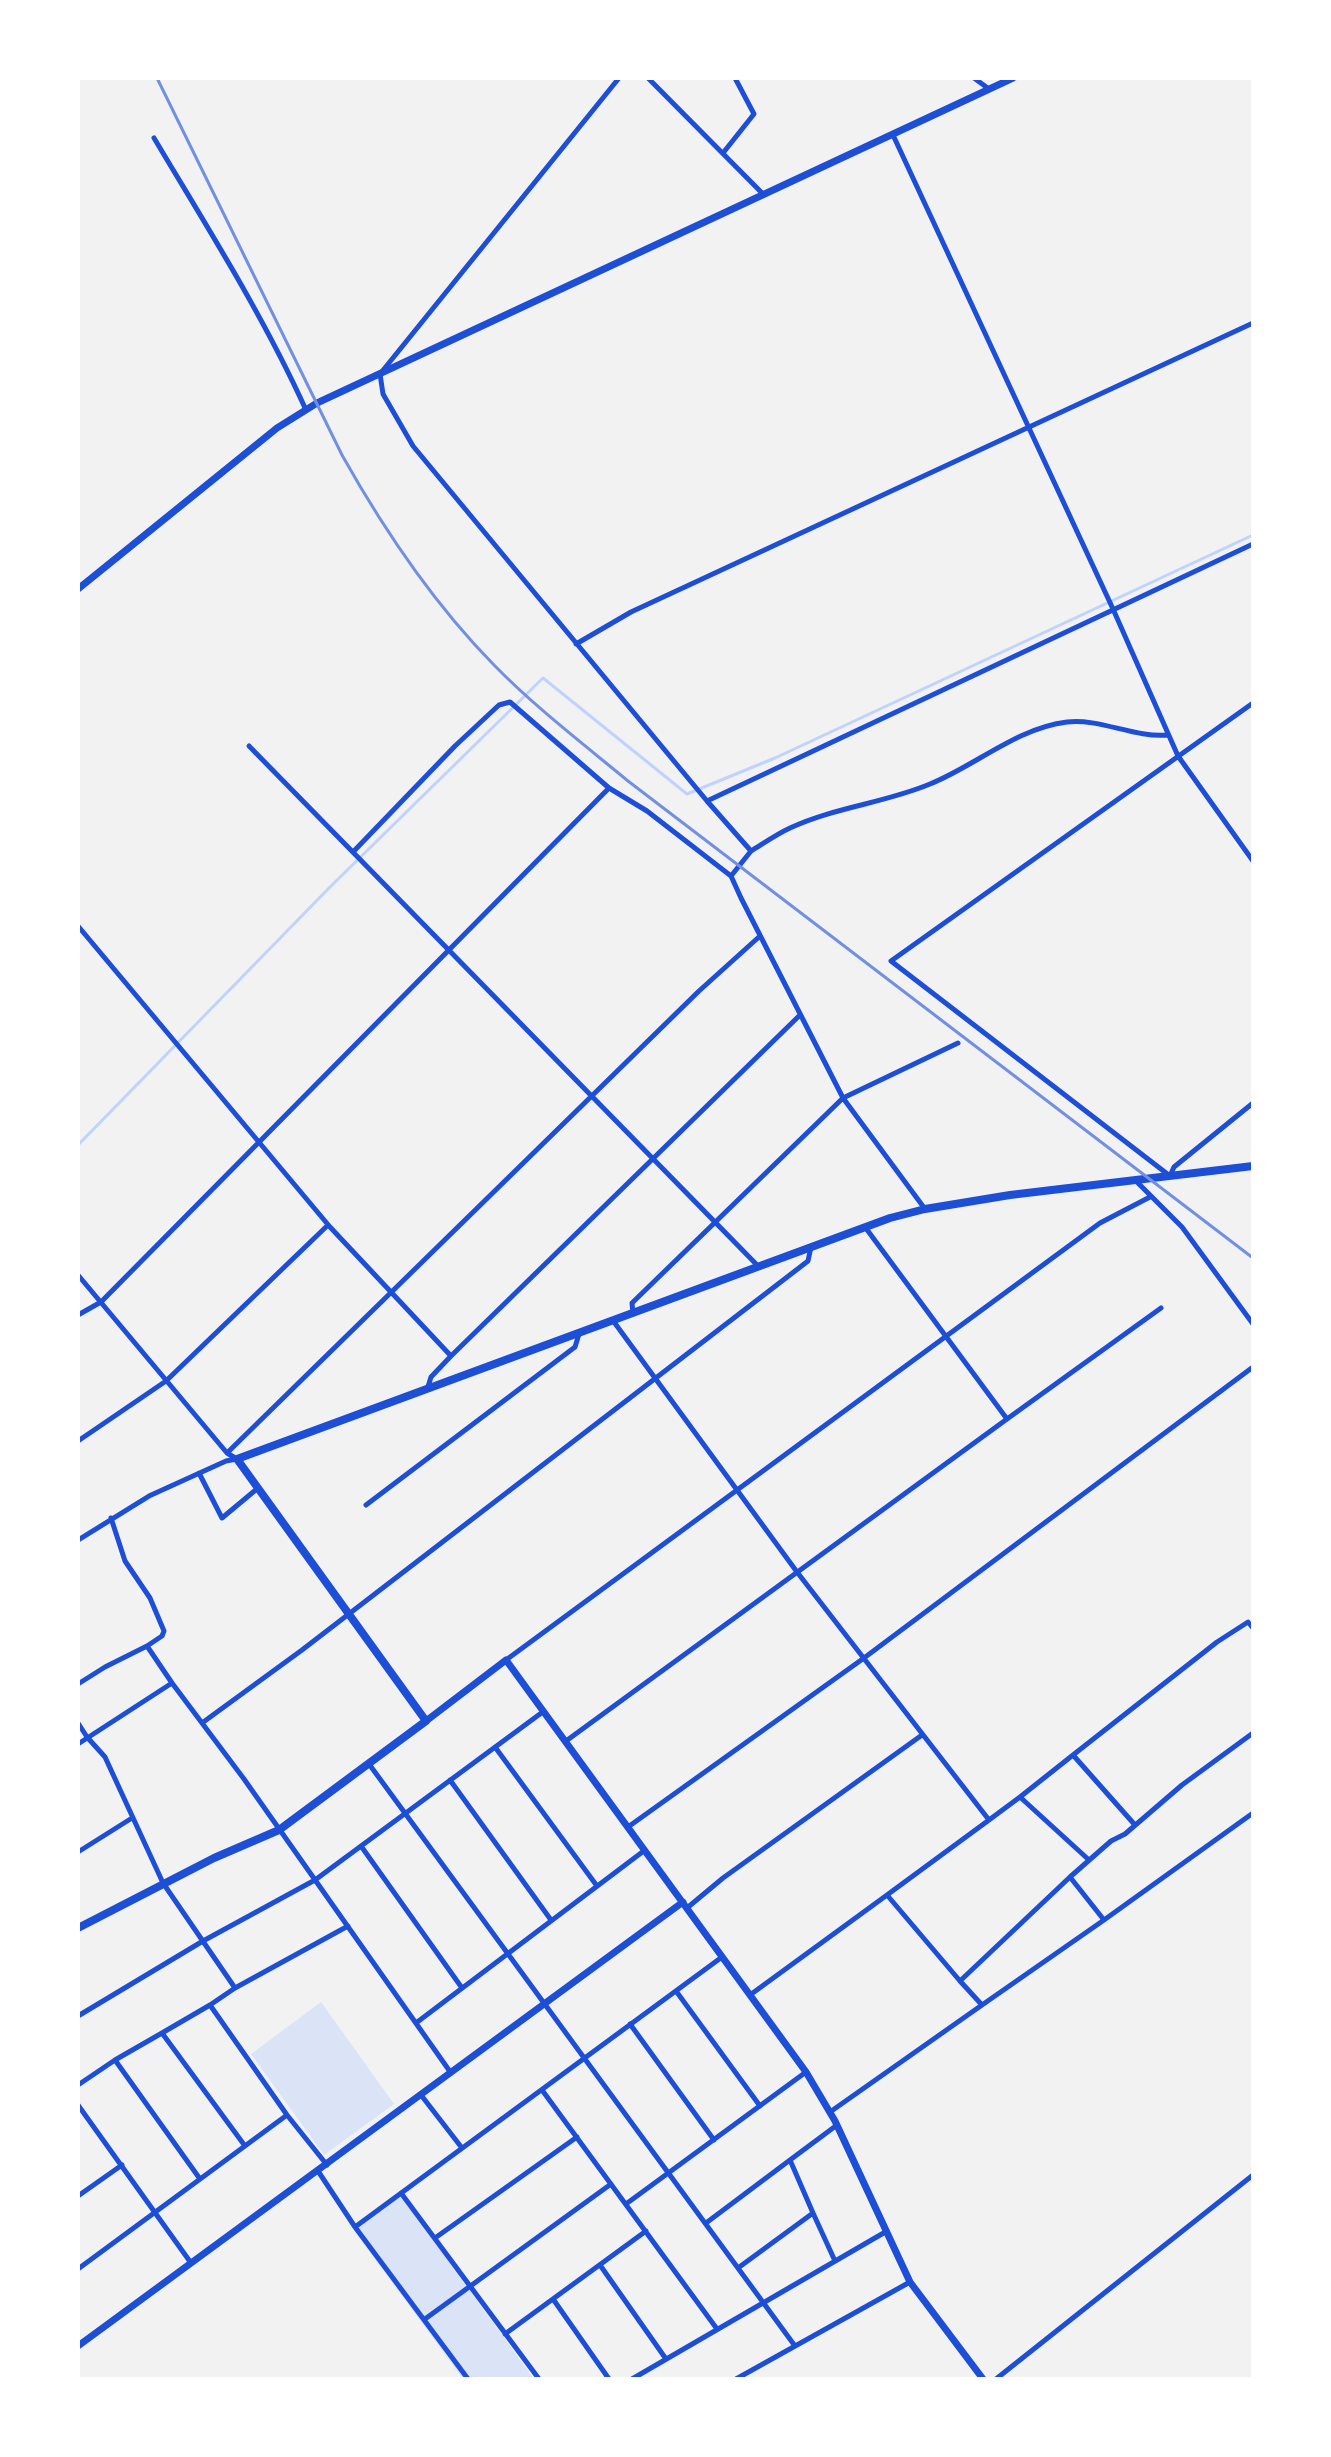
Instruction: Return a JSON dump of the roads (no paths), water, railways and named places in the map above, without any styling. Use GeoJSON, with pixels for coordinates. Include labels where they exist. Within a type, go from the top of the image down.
{"type":"FeatureCollection","features":[{"type":"Feature","properties":{"kind":"main road"},"geometry":{"type":"LineString","coordinates":[[78,1928],[163,1883],[279,1830],[426,1721],[237,1459],[614,1322],[865,1227],[925,1209],[1089,1184],[1136,1181],[1253,1166]]}},
{"type":"Feature","properties":{"kind":"street"},"geometry":{"type":"LineString","coordinates":[[619,78],[380,375],[383,394],[413,446],[751,851]]}},
{"type":"Feature","properties":{"kind":"street"},"geometry":{"type":"LineString","coordinates":[[648,78],[764,195]]}},
{"type":"Feature","properties":{"kind":"street"},"geometry":{"type":"LineString","coordinates":[[723,153],[754,114],[735,78]]}},
{"type":"Feature","properties":{"kind":"street"},"geometry":{"type":"LineString","coordinates":[[974,78],[989,89]]}},
{"type":"Feature","properties":{"kind":"street"},"geometry":{"type":"LineString","coordinates":[[78,590],[277,428],[306,410],[1013,78]]}},
{"type":"Feature","properties":{"kind":"street"},"geometry":{"type":"LineString","coordinates":[[893,135],[1113,609],[1167,735],[1178,756],[1253,861]]}},
{"type":"Feature","properties":{"kind":"street"},"geometry":{"type":"LineString","coordinates":[[154,138],[242,288],[290,375],[306,410]]}},
{"type":"Feature","properties":{"kind":"street"},"geometry":{"type":"LineString","coordinates":[[576,644],[631,612],[1253,323]]}},
{"type":"Feature","properties":{"kind":"street"},"geometry":{"type":"LineString","coordinates":[[707,801],[1253,544]]}},
{"type":"Feature","properties":{"kind":"street"},"geometry":{"type":"LineString","coordinates":[[353,852],[456,746],[499,705],[510,702],[609,788],[647,811],[731,876],[843,1098],[925,1209]]}},
{"type":"Feature","properties":{"kind":"street"},"geometry":{"type":"LineString","coordinates":[[1253,703],[891,962],[1170,1176],[1174,1167],[1253,1102]]}},
{"type":"Feature","properties":{"kind":"street"},"geometry":{"type":"LineString","coordinates":[[731,876],[751,851],[790,828],[855,807],[888,800],[933,783],[982,755],[1035,731],[1068,722],[1167,735]]}},
{"type":"Feature","properties":{"kind":"street"},"geometry":{"type":"LineString","coordinates":[[249,746],[759,1267]]}},
{"type":"Feature","properties":{"kind":"street"},"geometry":{"type":"LineString","coordinates":[[78,1315],[101,1302],[609,788]]}},
{"type":"Feature","properties":{"kind":"street"},"geometry":{"type":"LineString","coordinates":[[78,926],[257,1143],[328,1225],[451,1356]]}},
{"type":"Feature","properties":{"kind":"street"},"geometry":{"type":"LineString","coordinates":[[227,1453],[699,991],[760,936]]}},
{"type":"Feature","properties":{"kind":"street"},"geometry":{"type":"LineString","coordinates":[[427,1390],[430,1377],[800,1015]]}},
{"type":"Feature","properties":{"kind":"street"},"geometry":{"type":"LineString","coordinates":[[633,1314],[632,1304],[843,1098],[958,1043]]}},
{"type":"Feature","properties":{"kind":"street"},"geometry":{"type":"LineString","coordinates":[[1136,1181],[1182,1227],[1253,1324]]}},
{"type":"Feature","properties":{"kind":"street"},"geometry":{"type":"LineString","coordinates":[[426,1721],[1100,1223],[1150,1197]]}},
{"type":"Feature","properties":{"kind":"street"},"geometry":{"type":"LineString","coordinates":[[78,1441],[166,1382],[328,1225]]}},
{"type":"Feature","properties":{"kind":"street"},"geometry":{"type":"LineString","coordinates":[[865,1227],[1007,1419]]}},
{"type":"Feature","properties":{"kind":"street"},"geometry":{"type":"LineString","coordinates":[[202,1723],[348,1614],[808,1261],[812,1247]]}},
{"type":"Feature","properties":{"kind":"street"},"geometry":{"type":"LineString","coordinates":[[78,1275],[227,1453],[237,1459]]}},
{"type":"Feature","properties":{"kind":"street"},"geometry":{"type":"LineString","coordinates":[[566,1741],[1161,1308]]}},
{"type":"Feature","properties":{"kind":"street"},"geometry":{"type":"LineString","coordinates":[[614,1322],[797,1572],[989,1820]]}},
{"type":"Feature","properties":{"kind":"street"},"geometry":{"type":"LineString","coordinates":[[366,1505],[575,1347],[579,1334]]}},
{"type":"Feature","properties":{"kind":"street"},"geometry":{"type":"LineString","coordinates":[[628,1827],[864,1658],[1253,1367]]}},
{"type":"Feature","properties":{"kind":"street"},"geometry":{"type":"LineString","coordinates":[[78,1540],[149,1496],[226,1461],[237,1459]]}},
{"type":"Feature","properties":{"kind":"street"},"geometry":{"type":"LineString","coordinates":[[200,1473],[222,1518],[258,1488]]}},
{"type":"Feature","properties":{"kind":"street"},"geometry":{"type":"LineString","coordinates":[[78,1684],[105,1666],[147,1646],[162,1636],[164,1631],[150,1598],[125,1561],[111,1518]]}},
{"type":"Feature","properties":{"kind":"street"},"geometry":{"type":"LineString","coordinates":[[750,1995],[1020,1797],[1217,1642],[1250,1620],[1253,1628]]}},
{"type":"Feature","properties":{"kind":"street"},"geometry":{"type":"LineString","coordinates":[[147,1646],[451,2073]]}},
{"type":"Feature","properties":{"kind":"street"},"geometry":{"type":"LineString","coordinates":[[506,1660],[806,2072],[837,2124],[910,2282],[984,2379]]}},
{"type":"Feature","properties":{"kind":"street"},"geometry":{"type":"LineString","coordinates":[[78,1744],[172,1683]]}},
{"type":"Feature","properties":{"kind":"street"},"geometry":{"type":"LineString","coordinates":[[78,2016],[203,1941],[315,1880],[544,1711]]}},
{"type":"Feature","properties":{"kind":"street"},"geometry":{"type":"LineString","coordinates":[[78,1723],[105,1757],[163,1883],[235,1988]]}},
{"type":"Feature","properties":{"kind":"street"},"geometry":{"type":"LineString","coordinates":[[960,1981],[1089,1860],[1182,1785],[1253,1733]]}},
{"type":"Feature","properties":{"kind":"street"},"geometry":{"type":"LineString","coordinates":[[78,2346],[545,2004],[922,1735]]}},
{"type":"Feature","properties":{"kind":"street"},"geometry":{"type":"LineString","coordinates":[[495,1747],[597,1886]]}},
{"type":"Feature","properties":{"kind":"street"},"geometry":{"type":"LineString","coordinates":[[1073,1755],[1135,1825]]}},
{"type":"Feature","properties":{"kind":"street"},"geometry":{"type":"LineString","coordinates":[[369,1764],[795,2346]]}},
{"type":"Feature","properties":{"kind":"street"},"geometry":{"type":"LineString","coordinates":[[450,1780],[551,1920]]}},
{"type":"Feature","properties":{"kind":"street"},"geometry":{"type":"LineString","coordinates":[[1020,1797],[1089,1860]]}},
{"type":"Feature","properties":{"kind":"street"},"geometry":{"type":"LineString","coordinates":[[830,2112],[1253,1813]]}},
{"type":"Feature","properties":{"kind":"street"},"geometry":{"type":"LineString","coordinates":[[78,1852],[132,1818]]}},
{"type":"Feature","properties":{"kind":"street"},"geometry":{"type":"LineString","coordinates":[[361,1846],[462,1988]]}},
{"type":"Feature","properties":{"kind":"street"},"geometry":{"type":"LineString","coordinates":[[416,2023],[645,1850]]}},
{"type":"Feature","properties":{"kind":"street"},"geometry":{"type":"LineString","coordinates":[[1070,1877],[1104,1920]]}},
{"type":"Feature","properties":{"kind":"street"},"geometry":{"type":"LineString","coordinates":[[887,1895],[982,2005]]}},
{"type":"Feature","properties":{"kind":"street"},"geometry":{"type":"LineString","coordinates":[[78,2085],[115,2060],[235,1988],[348,1926]]}},
{"type":"Feature","properties":{"kind":"street"},"geometry":{"type":"LineString","coordinates":[[355,2227],[722,1957]]}},
{"type":"Feature","properties":{"kind":"street"},"geometry":{"type":"LineString","coordinates":[[676,1991],[760,2106]]}},
{"type":"Feature","properties":{"kind":"street"},"geometry":{"type":"LineString","coordinates":[[210,2005],[287,2115],[327,2165]]}},
{"type":"Feature","properties":{"kind":"street"},"geometry":{"type":"LineString","coordinates":[[630,2025],[714,2140]]}},
{"type":"Feature","properties":{"kind":"street"},"geometry":{"type":"LineString","coordinates":[[162,2033],[245,2146]]}},
{"type":"Feature","properties":{"kind":"street"},"geometry":{"type":"LineString","coordinates":[[115,2060],[200,2179]]}},
{"type":"Feature","properties":{"kind":"street"},"geometry":{"type":"LineString","coordinates":[[626,2204],[806,2072]]}},
{"type":"Feature","properties":{"kind":"street"},"geometry":{"type":"LineString","coordinates":[[542,2090],[717,2329]]}},
{"type":"Feature","properties":{"kind":"street"},"geometry":{"type":"LineString","coordinates":[[421,2096],[462,2148]]}},
{"type":"Feature","properties":{"kind":"street"},"geometry":{"type":"LineString","coordinates":[[78,2105],[191,2263]]}},
{"type":"Feature","properties":{"kind":"street"},"geometry":{"type":"LineString","coordinates":[[78,2269],[287,2115]]}},
{"type":"Feature","properties":{"kind":"street"},"geometry":{"type":"LineString","coordinates":[[705,2223],[837,2124]]}},
{"type":"Feature","properties":{"kind":"street"},"geometry":{"type":"LineString","coordinates":[[435,2238],[577,2137]]}},
{"type":"Feature","properties":{"kind":"street"},"geometry":{"type":"LineString","coordinates":[[790,2160],[835,2261]]}},
{"type":"Feature","properties":{"kind":"street"},"geometry":{"type":"LineString","coordinates":[[78,2196],[122,2164]]}},
{"type":"Feature","properties":{"kind":"street"},"geometry":{"type":"LineString","coordinates":[[318,2171],[355,2227],[468,2379]]}},
{"type":"Feature","properties":{"kind":"street"},"geometry":{"type":"LineString","coordinates":[[996,2379],[1253,2175]]}},
{"type":"Feature","properties":{"kind":"street"},"geometry":{"type":"LineString","coordinates":[[425,2319],[610,2184]]}},
{"type":"Feature","properties":{"kind":"street"},"geometry":{"type":"LineString","coordinates":[[401,2193],[539,2379]]}},
{"type":"Feature","properties":{"kind":"street"},"geometry":{"type":"LineString","coordinates":[[738,2268],[813,2213]]}},
{"type":"Feature","properties":{"kind":"street"},"geometry":{"type":"LineString","coordinates":[[506,2334],[646,2231]]}},
{"type":"Feature","properties":{"kind":"street"},"geometry":{"type":"LineString","coordinates":[[632,2379],[886,2232]]}},
{"type":"Feature","properties":{"kind":"street"},"geometry":{"type":"LineString","coordinates":[[600,2265],[666,2359]]}},
{"type":"Feature","properties":{"kind":"street"},"geometry":{"type":"LineString","coordinates":[[736,2379],[910,2282]]}},
{"type":"Feature","properties":{"kind":"street"},"geometry":{"type":"LineString","coordinates":[[554,2299],[609,2379]]}},
{"type":"Feature","properties":{"kind":"waterway"},"geometry":{"type":"LineString","coordinates":[[78,1145],[330,887],[543,678],[687,794],[775,758],[1253,535]]}},
{"type":"Feature","properties":{"kind":"railway"},"geometry":{"type":"LineString","coordinates":[[157,78],[342,455],[375,511],[411,565],[450,617],[494,665],[526,696],[628,781],[1253,1258]]}}]}
